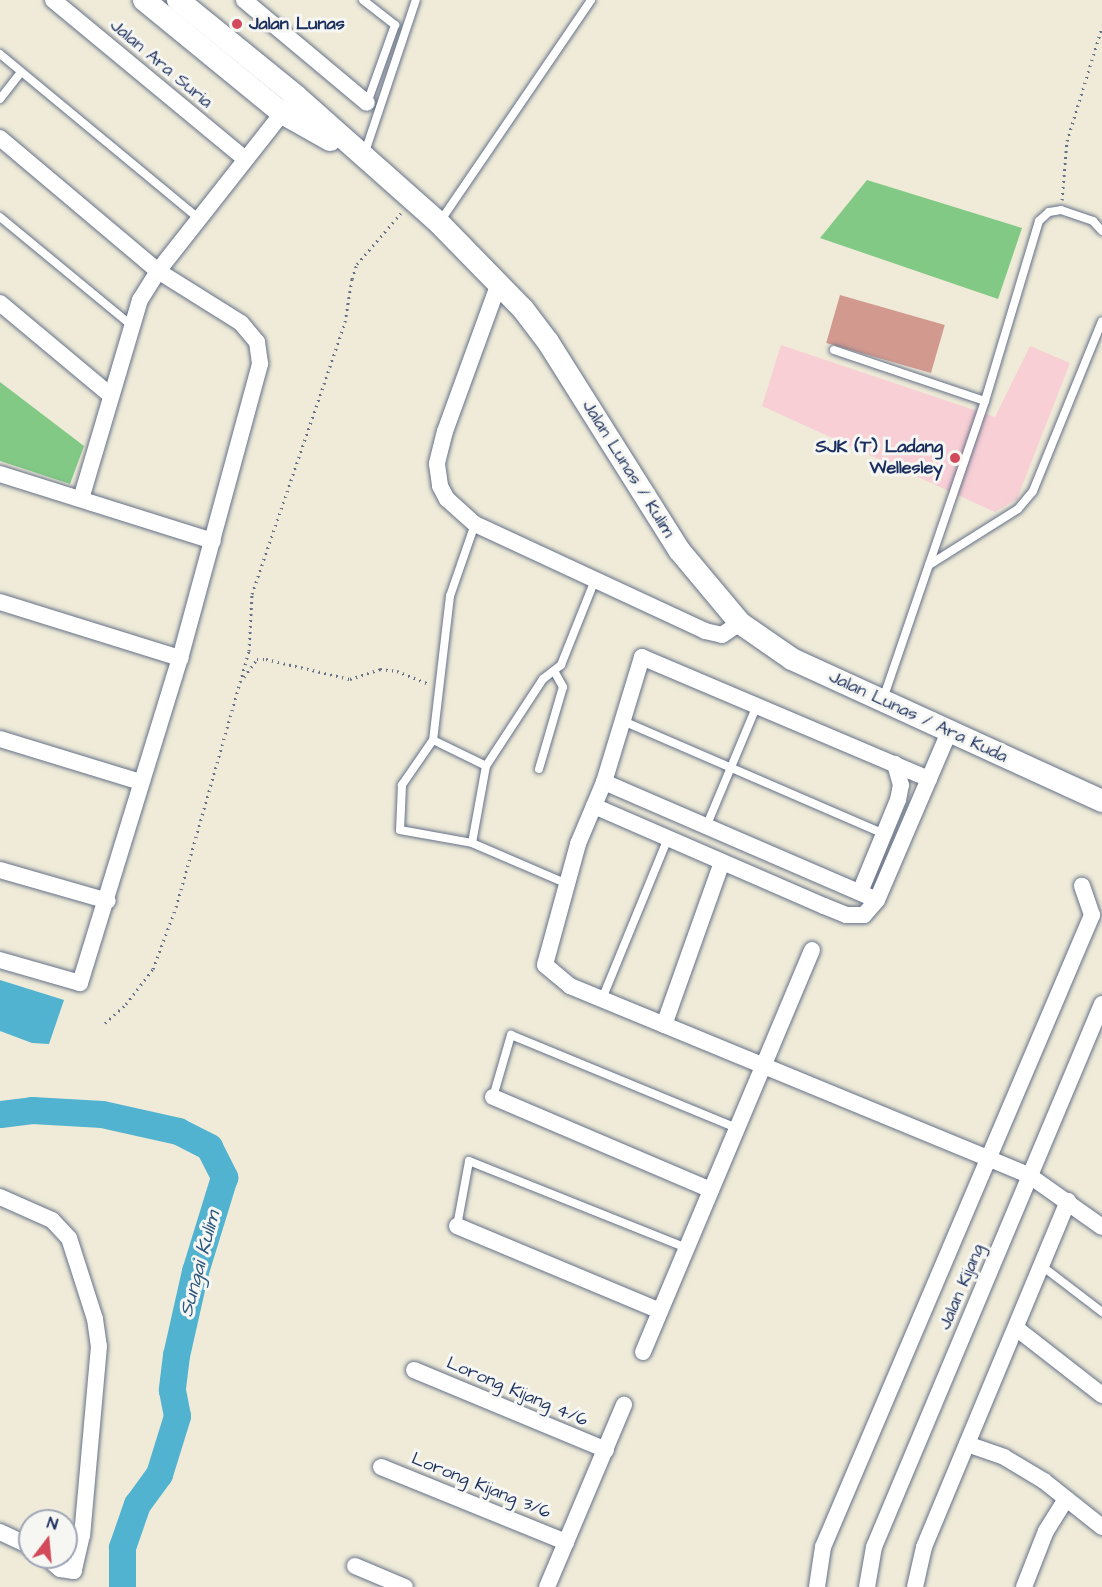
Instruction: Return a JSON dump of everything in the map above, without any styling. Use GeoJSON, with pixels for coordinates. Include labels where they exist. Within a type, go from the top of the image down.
{"type":"FeatureCollection","features":[{"type":"Feature","properties":{"kind":"main road"},"geometry":{"type":"LineString","coordinates":[[144,0],[362,159],[439,223],[499,283]]}},
{"type":"Feature","properties":{"kind":"main road"},"geometry":{"type":"LineString","coordinates":[[178,0],[289,105]]}},
{"type":"Feature","properties":{"kind":"main road","name":"Jalan Lunas / Kulim"},"geometry":{"type":"LineString","coordinates":[[499,283],[523,309],[548,342],[679,550],[740,623]]}},
{"type":"Feature","properties":{"kind":"main road","name":"Jalan Lunas / Ara Kuda"},"geometry":{"type":"LineString","coordinates":[[740,623],[792,659],[1102,801]]}},
{"type":"Feature","properties":{"kind":"main road"},"geometry":{"type":"LineString","coordinates":[[1076,789],[1102,811]]}},
{"type":"Feature","properties":{"kind":"street","name":"Jalan Ara Suria"},"geometry":{"type":"LineString","coordinates":[[53,0],[244,158]]}},
{"type":"Feature","properties":{"kind":"street"},"geometry":{"type":"LineString","coordinates":[[253,3],[367,103]]}},
{"type":"Feature","properties":{"kind":"street"},"geometry":{"type":"LineString","coordinates":[[81,500],[110,395],[141,300],[158,271],[198,218],[244,158],[289,105]]}},
{"type":"Feature","properties":{"kind":"street"},"geometry":{"type":"LineString","coordinates":[[0,138],[158,271],[241,323],[256,342],[260,364],[180,658],[141,782],[108,901],[80,983],[0,960]]}},
{"type":"Feature","properties":{"kind":"street"},"geometry":{"type":"LineString","coordinates":[[499,283],[445,431],[438,464],[440,486],[447,499],[475,524],[705,631],[722,635],[740,623]]}},
{"type":"Feature","properties":{"kind":"street"},"geometry":{"type":"LineString","coordinates":[[0,303],[110,395]]}},
{"type":"Feature","properties":{"kind":"street"},"geometry":{"type":"LineString","coordinates":[[0,474],[213,541]]}},
{"type":"Feature","properties":{"kind":"street"},"geometry":{"type":"LineString","coordinates":[[0,602],[180,658]]}},
{"type":"Feature","properties":{"kind":"street"},"geometry":{"type":"LineString","coordinates":[[929,779],[642,657],[604,783],[565,883],[545,965],[570,986],[1030,1176],[1102,1227]]}},
{"type":"Feature","properties":{"kind":"street"},"geometry":{"type":"LineString","coordinates":[[594,806],[846,915],[864,915],[877,900],[949,732]]}},
{"type":"Feature","properties":{"kind":"street"},"geometry":{"type":"LineString","coordinates":[[0,739],[141,782]]}},
{"type":"Feature","properties":{"kind":"street"},"geometry":{"type":"LineString","coordinates":[[860,892],[901,785],[895,764]]}},
{"type":"Feature","properties":{"kind":"street"},"geometry":{"type":"LineString","coordinates":[[604,783],[877,900]]}},
{"type":"Feature","properties":{"kind":"street"},"geometry":{"type":"LineString","coordinates":[[664,1025],[722,862]]}},
{"type":"Feature","properties":{"kind":"street"},"geometry":{"type":"LineString","coordinates":[[0,870],[108,901]]}},
{"type":"Feature","properties":{"kind":"street"},"geometry":{"type":"LineString","coordinates":[[818,1587],[823,1547],[1092,915],[1082,886]]}},
{"type":"Feature","properties":{"kind":"street"},"geometry":{"type":"LineString","coordinates":[[643,1352],[812,950]]}},
{"type":"Feature","properties":{"kind":"street","name":"Jalan Kijang"},"geometry":{"type":"LineString","coordinates":[[867,1587],[874,1547],[1102,1004]]}},
{"type":"Feature","properties":{"kind":"street"},"geometry":{"type":"LineString","coordinates":[[493,1097],[711,1190]]}},
{"type":"Feature","properties":{"kind":"street"},"geometry":{"type":"LineString","coordinates":[[0,1197],[52,1220],[69,1238],[95,1319],[99,1346],[82,1535],[78,1553]]}},
{"type":"Feature","properties":{"kind":"street"},"geometry":{"type":"LineString","coordinates":[[915,1587],[924,1547],[1068,1201]]}},
{"type":"Feature","properties":{"kind":"street"},"geometry":{"type":"LineString","coordinates":[[457,1226],[660,1311]]}},
{"type":"Feature","properties":{"kind":"street"},"geometry":{"type":"LineString","coordinates":[[1016,1328],[1102,1395]]}},
{"type":"Feature","properties":{"kind":"street","name":"Lorong Kijang 4/6"},"geometry":{"type":"LineString","coordinates":[[414,1370],[606,1450]]}},
{"type":"Feature","properties":{"kind":"street"},"geometry":{"type":"LineString","coordinates":[[547,1587],[624,1405]]}},
{"type":"Feature","properties":{"kind":"street"},"geometry":{"type":"LineString","coordinates":[[967,1444],[1004,1457],[1066,1499],[1102,1527]]}},
{"type":"Feature","properties":{"kind":"street","name":"Lorong Kijang 3/6"},"geometry":{"type":"LineString","coordinates":[[381,1467],[566,1542]]}},
{"type":"Feature","properties":{"kind":"street"},"geometry":{"type":"LineString","coordinates":[[1024,1587],[1046,1531],[1066,1499]]}},
{"type":"Feature","properties":{"kind":"street"},"geometry":{"type":"LineString","coordinates":[[0,1532],[18,1540]]}},
{"type":"Feature","properties":{"kind":"street"},"geometry":{"type":"LineString","coordinates":[[355,1566],[405,1587]]}},
{"type":"Feature","properties":{"kind":"street"},"geometry":{"type":"LineString","coordinates":[[60,1569],[74,1571],[74,1569]]}},
{"type":"Feature","properties":{"kind":"lane"},"geometry":{"type":"LineString","coordinates":[[363,0],[395,25],[367,103]]}},
{"type":"Feature","properties":{"kind":"lane"},"geometry":{"type":"LineString","coordinates":[[362,159],[416,0]]}},
{"type":"Feature","properties":{"kind":"lane"},"geometry":{"type":"LineString","coordinates":[[439,223],[591,0]]}},
{"type":"Feature","properties":{"kind":"lane"},"geometry":{"type":"LineString","coordinates":[[0,54],[198,218]]}},
{"type":"Feature","properties":{"kind":"lane"},"geometry":{"type":"LineString","coordinates":[[0,99],[21,72]]}},
{"type":"Feature","properties":{"kind":"lane"},"geometry":{"type":"LineString","coordinates":[[882,702],[985,401],[1039,220],[1049,212],[1061,210],[1093,221],[1102,231]]}},
{"type":"Feature","properties":{"kind":"lane"},"geometry":{"type":"LineString","coordinates":[[0,217],[132,326]]}},
{"type":"Feature","properties":{"kind":"lane"},"geometry":{"type":"LineString","coordinates":[[929,565],[1018,508],[1033,491],[1102,321]]}},
{"type":"Feature","properties":{"kind":"lane"},"geometry":{"type":"LineString","coordinates":[[834,350],[985,401]]}},
{"type":"Feature","properties":{"kind":"lane"},"geometry":{"type":"LineString","coordinates":[[475,524],[450,596],[434,740],[402,785],[400,830],[472,843],[565,883]]}},
{"type":"Feature","properties":{"kind":"lane"},"geometry":{"type":"LineString","coordinates":[[472,843],[486,766],[543,679],[561,665],[595,580]]}},
{"type":"Feature","properties":{"kind":"lane"},"geometry":{"type":"LineString","coordinates":[[539,769],[563,687],[554,671]]}},
{"type":"Feature","properties":{"kind":"lane"},"geometry":{"type":"LineString","coordinates":[[706,826],[757,705]]}},
{"type":"Feature","properties":{"kind":"lane"},"geometry":{"type":"LineString","coordinates":[[623,721],[884,834]]}},
{"type":"Feature","properties":{"kind":"lane"},"geometry":{"type":"LineString","coordinates":[[434,740],[486,766]]}},
{"type":"Feature","properties":{"kind":"lane"},"geometry":{"type":"LineString","coordinates":[[602,999],[668,838]]}},
{"type":"Feature","properties":{"kind":"lane"},"geometry":{"type":"LineString","coordinates":[[493,1097],[511,1035],[737,1128]]}},
{"type":"Feature","properties":{"kind":"lane"},"geometry":{"type":"LineString","coordinates":[[457,1226],[469,1161],[687,1248]]}},
{"type":"Feature","properties":{"kind":"lane"},"geometry":{"type":"LineString","coordinates":[[1041,1266],[1102,1312]]}},
{"type":"Feature","properties":{"kind":"path"},"geometry":{"type":"LineString","coordinates":[[1061,210],[1066,141],[1102,27]]}},
{"type":"Feature","properties":{"kind":"path"},"geometry":{"type":"LineString","coordinates":[[105,1023],[126,1004],[153,969],[176,907],[249,651],[252,594],[345,322],[352,279],[357,264],[412,200]]}},
{"type":"Feature","properties":{"kind":"path"},"geometry":{"type":"LineString","coordinates":[[241,681],[252,664],[266,659],[351,679],[380,669],[397,671],[440,689]]}},
{"type":"Feature","properties":{"kind":"shaded area","name":"SJK (T) Ladang Wellesley"},"geometry":{"type":"Polygon","coordinates":[[[781,345],[995,417],[1030,346],[1070,363],[1017,499],[995,512],[762,406],[781,345]]]}},
{"type":"Feature","properties":{"kind":"green space"},"geometry":{"type":"Polygon","coordinates":[[[867,180],[1022,228],[998,299],[820,238],[867,180]]]}},
{"type":"Feature","properties":{"kind":"green space"},"geometry":{"type":"Polygon","coordinates":[[[0,382],[84,446],[70,484],[0,461],[0,382]]]}},
{"type":"Feature","properties":{"kind":"water"},"geometry":{"type":"Polygon","coordinates":[[[0,980],[64,1000],[49,1044],[32,1043],[0,1031],[0,980]]]}},
{"type":"Feature","properties":{"kind":"building"},"geometry":{"type":"Polygon","coordinates":[[[840,295],[945,325],[931,373],[826,343],[840,295]]]}},
{"type":"Feature","properties":{"kind":"waterway","name":"Sungai Kulim"},"geometry":{"type":"LineString","coordinates":[[0,1114],[32,1110],[102,1114],[178,1131],[209,1147],[224,1177],[195,1271],[176,1355],[172,1390],[177,1416],[159,1474],[137,1504],[122,1547],[122,1587]]}},
{"type":"Feature","properties":{"kind":"place","name":"Jalan Lunas"},"geometry":{"type":"Point","coordinates":[237,24]}},
{"type":"Feature","properties":{"kind":"place","name":"SJK (T) Ladang Wellesley"},"geometry":{"type":"Point","coordinates":[955,458]}}]}
